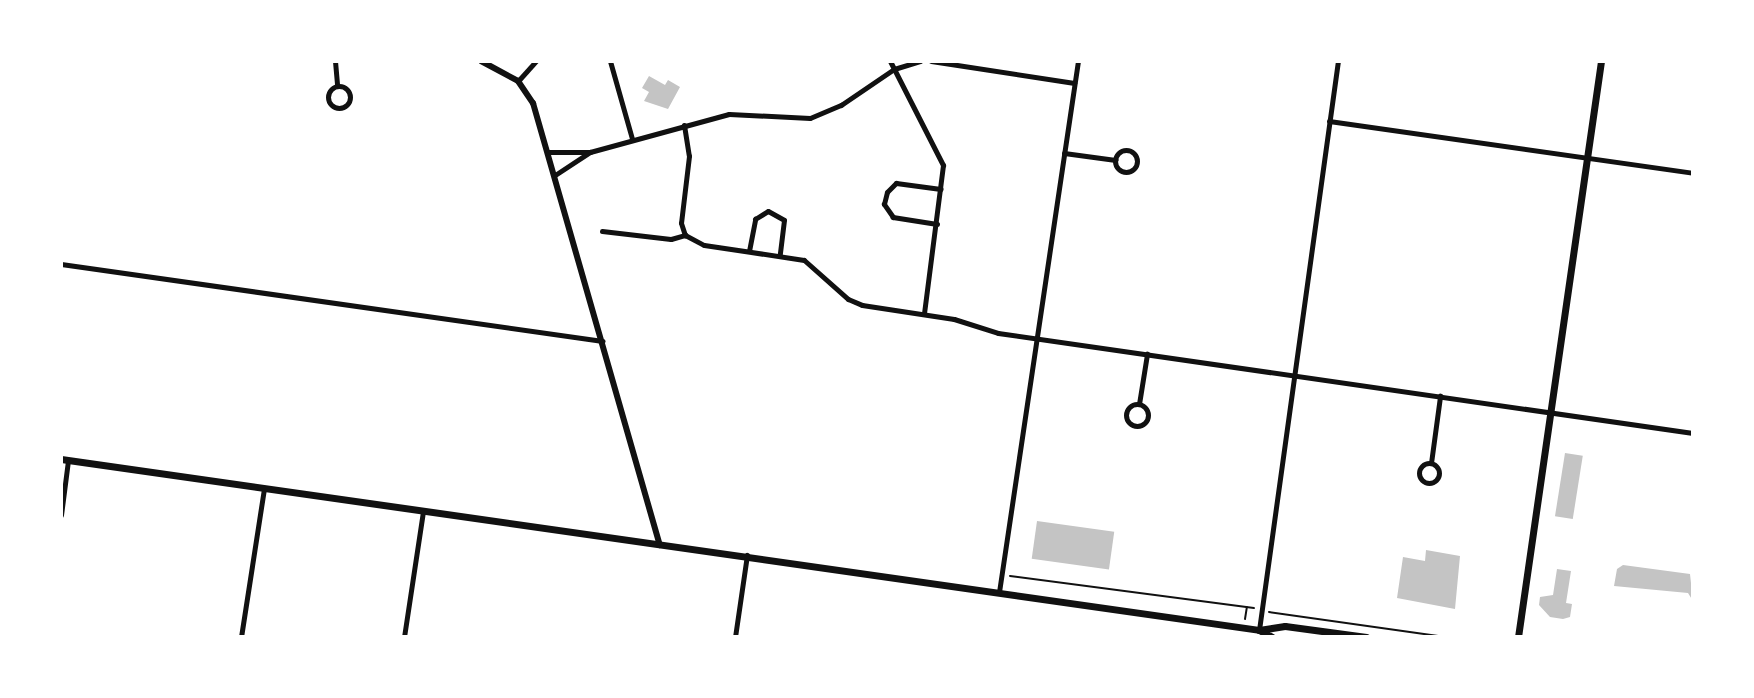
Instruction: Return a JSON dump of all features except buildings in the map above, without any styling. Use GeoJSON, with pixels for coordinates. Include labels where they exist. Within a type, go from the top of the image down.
{"type":"FeatureCollection","features":[{"type":"Feature","properties":{"kind":"main road"},"geometry":{"type":"LineString","coordinates":[[1518,637],[1585,157],[1601,61]]}},
{"type":"Feature","properties":{"kind":"main road"},"geometry":{"type":"LineString","coordinates":[[65,459],[999,592],[1272,637]]}},
{"type":"Feature","properties":{"kind":"main road"},"geometry":{"type":"LineString","coordinates":[[1258,633],[1285,626],[1366,637]]}},
{"type":"Feature","properties":{"kind":"street"},"geometry":{"type":"LineString","coordinates":[[335,61],[337,86]]}},
{"type":"Feature","properties":{"kind":"street"},"geometry":{"type":"LineString","coordinates":[[481,61],[518,81],[533,103],[660,545]]}},
{"type":"Feature","properties":{"kind":"street"},"geometry":{"type":"LineString","coordinates":[[518,81],[536,61]]}},
{"type":"Feature","properties":{"kind":"street"},"geometry":{"type":"LineString","coordinates":[[610,61],[632,139]]}},
{"type":"Feature","properties":{"kind":"street"},"geometry":{"type":"LineString","coordinates":[[890,61],[943,165],[924,314]]}},
{"type":"Feature","properties":{"kind":"street"},"geometry":{"type":"LineString","coordinates":[[555,175],[590,152],[684,125],[749,113],[810,118],[841,105],[894,69],[920,61]]}},
{"type":"Feature","properties":{"kind":"street"},"geometry":{"type":"LineString","coordinates":[[932,61],[1074,83]]}},
{"type":"Feature","properties":{"kind":"street"},"geometry":{"type":"LineString","coordinates":[[999,592],[1078,61]]}},
{"type":"Feature","properties":{"kind":"street"},"geometry":{"type":"LineString","coordinates":[[1258,633],[1339,61]]}},
{"type":"Feature","properties":{"kind":"street"},"geometry":{"type":"LineString","coordinates":[[337,86],[347,89],[351,97],[341,108],[328,99],[329,92],[337,86]]}},
{"type":"Feature","properties":{"kind":"street"},"geometry":{"type":"LineString","coordinates":[[1329,121],[1693,173]]}},
{"type":"Feature","properties":{"kind":"street"},"geometry":{"type":"LineString","coordinates":[[684,125],[689,156],[681,222],[685,234],[704,245],[780,255],[810,263],[854,303],[924,314],[1038,338],[1693,433]]}},
{"type":"Feature","properties":{"kind":"street"},"geometry":{"type":"LineString","coordinates":[[1064,153],[1116,160],[1125,172],[1137,162],[1133,153],[1125,150],[1116,160]]}},
{"type":"Feature","properties":{"kind":"street"},"geometry":{"type":"LineString","coordinates":[[547,152],[590,152]]}},
{"type":"Feature","properties":{"kind":"street"},"geometry":{"type":"LineString","coordinates":[[937,224],[893,217],[884,204],[887,192],[896,183],[941,189]]}},
{"type":"Feature","properties":{"kind":"street"},"geometry":{"type":"LineString","coordinates":[[749,251],[755,219],[768,211],[784,220],[780,255]]}},
{"type":"Feature","properties":{"kind":"street"},"geometry":{"type":"LineString","coordinates":[[602,231],[671,239],[685,234]]}},
{"type":"Feature","properties":{"kind":"street"},"geometry":{"type":"LineString","coordinates":[[61,264],[603,341]]}},
{"type":"Feature","properties":{"kind":"street"},"geometry":{"type":"LineString","coordinates":[[1139,404],[1126,412],[1128,422],[1134,426],[1143,424],[1148,417],[1139,404],[1147,354]]}},
{"type":"Feature","properties":{"kind":"street"},"geometry":{"type":"LineString","coordinates":[[1431,463],[1440,396]]}},
{"type":"Feature","properties":{"kind":"street"},"geometry":{"type":"LineString","coordinates":[[61,516],[65,459]]}},
{"type":"Feature","properties":{"kind":"street"},"geometry":{"type":"LineString","coordinates":[[242,637],[264,488]]}},
{"type":"Feature","properties":{"kind":"street"},"geometry":{"type":"LineString","coordinates":[[404,637],[423,511]]}},
{"type":"Feature","properties":{"kind":"street"},"geometry":{"type":"LineString","coordinates":[[734,637],[747,555]]}},
{"type":"Feature","properties":{"kind":"path"},"geometry":{"type":"LineString","coordinates":[[1002,575],[1247,606]]}},
{"type":"Feature","properties":{"kind":"path"},"geometry":{"type":"LineString","coordinates":[[1279,615],[1445,637]]}},
{"type":"Feature","properties":{"kind":"path"},"geometry":{"type":"LineString","coordinates":[[1492,637],[1501,637]]}}]}
